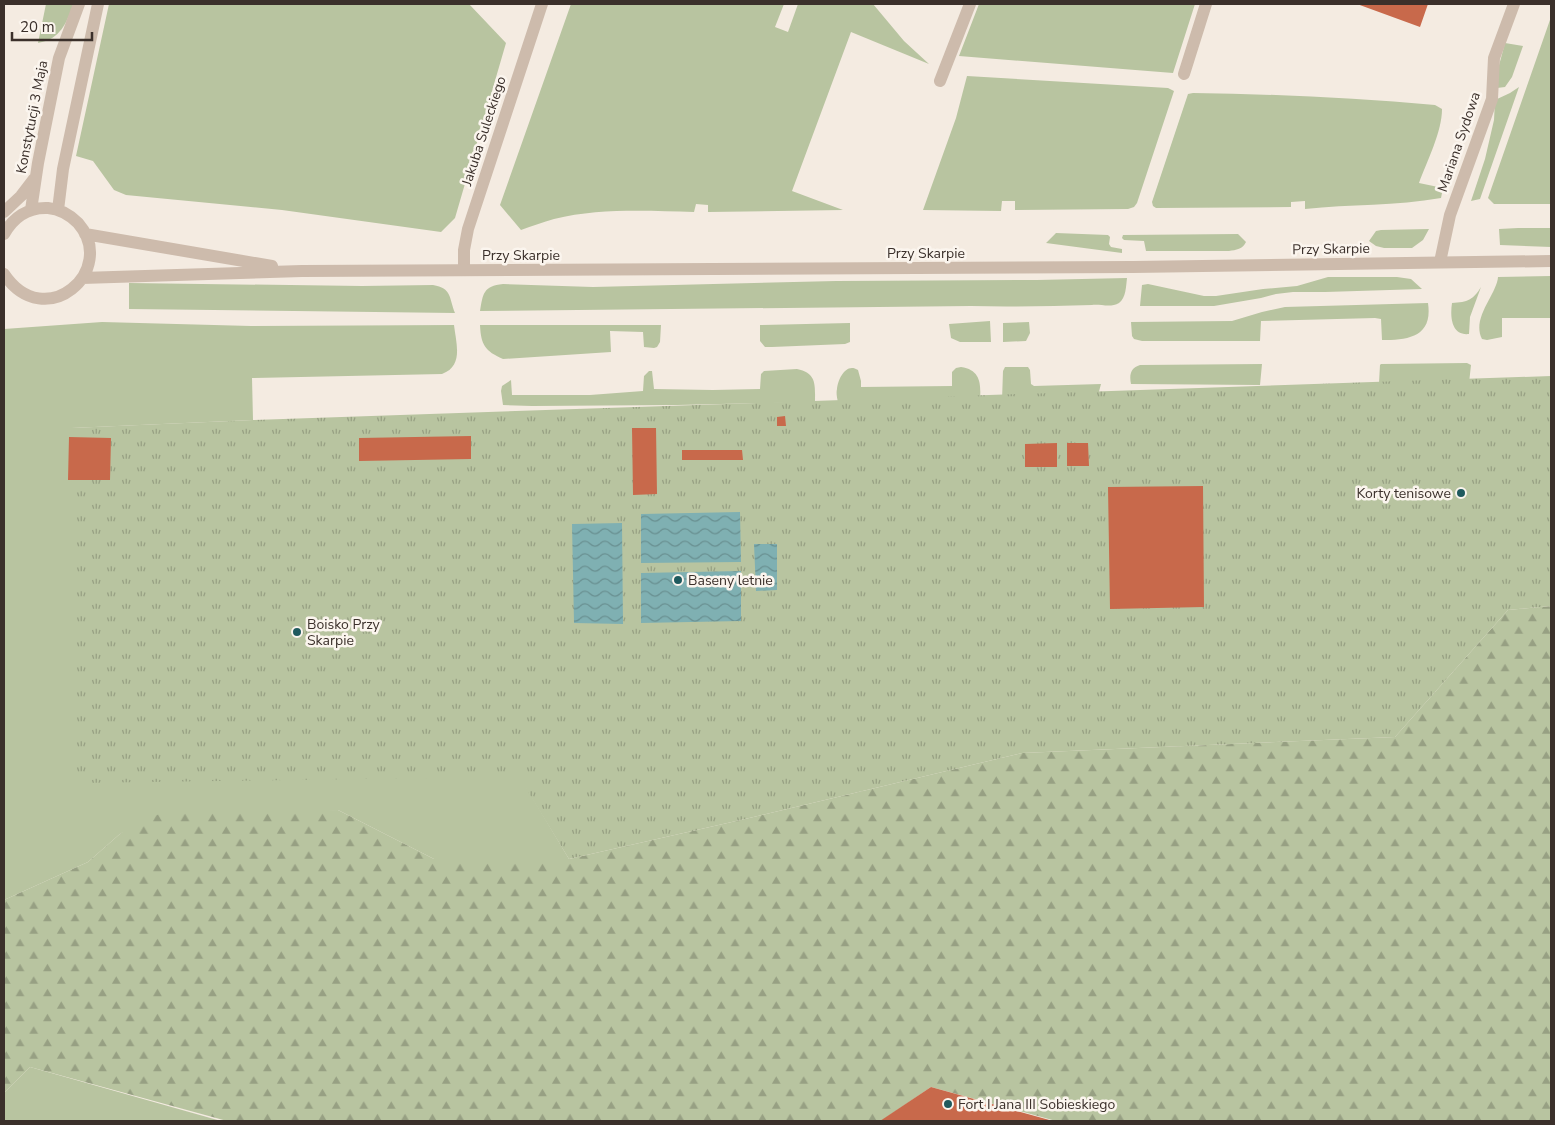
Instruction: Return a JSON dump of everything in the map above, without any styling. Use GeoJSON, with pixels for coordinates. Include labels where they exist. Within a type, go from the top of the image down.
{"type":"FeatureCollection","features":[{"type":"Feature","properties":{"kind":"street","name":"Konstytucji 3 Maja"},"geometry":{"type":"LineString","coordinates":[[31,210],[60,54],[79,4]]}},
{"type":"Feature","properties":{"kind":"street"},"geometry":{"type":"LineString","coordinates":[[58,210],[64,168],[98,4]]}},
{"type":"Feature","properties":{"kind":"street","name":"Jakuba Suleckiego"},"geometry":{"type":"LineString","coordinates":[[464,270],[464,250],[468,228],[542,4]]}},
{"type":"Feature","properties":{"kind":"street"},"geometry":{"type":"LineString","coordinates":[[940,81],[970,4]]}},
{"type":"Feature","properties":{"kind":"street"},"geometry":{"type":"LineString","coordinates":[[1184,74],[1206,4]]}},
{"type":"Feature","properties":{"kind":"street","name":"Mariana Sydowa"},"geometry":{"type":"LineString","coordinates":[[1440,262],[1450,215],[1492,99],[1494,58],[1514,4]]}},
{"type":"Feature","properties":{"kind":"street"},"geometry":{"type":"LineString","coordinates":[[4,212],[21,196],[36,177]]}},
{"type":"Feature","properties":{"kind":"street"},"geometry":{"type":"LineString","coordinates":[[4,234],[15,219],[31,210],[49,208],[58,210],[74,219],[85,234],[90,256],[88,268],[75,287],[65,294],[54,298],[30,297],[20,292],[4,274]]}},
{"type":"Feature","properties":{"kind":"street","name":"Przy Skarpie"},"geometry":{"type":"LineString","coordinates":[[85,234],[302,271]]}},
{"type":"Feature","properties":{"kind":"street","name":"Przy Skarpie"},"geometry":{"type":"LineString","coordinates":[[82,278],[302,271],[1123,267],[1551,261]]}},
{"type":"Feature","properties":{"kind":"green space"},"geometry":{"type":"Polygon","coordinates":[[[46,4],[74,4],[62,29],[52,38],[38,43],[46,4]]]}},
{"type":"Feature","properties":{"kind":"green space"},"geometry":{"type":"Polygon","coordinates":[[[109,4],[469,4],[506,43],[455,218],[441,232],[282,210],[126,195],[114,190],[93,161],[76,156],[109,4]]]}},
{"type":"Feature","properties":{"kind":"green space"},"geometry":{"type":"Polygon","coordinates":[[[571,4],[784,4],[775,27],[788,32],[798,4],[873,4],[904,41],[929,64],[851,32],[792,191],[843,210],[708,212],[708,205],[696,204],[694,212],[624,211],[589,213],[554,219],[521,230],[500,205],[571,4]]]}},
{"type":"Feature","properties":{"kind":"green space"},"geometry":{"type":"Polygon","coordinates":[[[979,4],[1195,4],[1173,73],[959,56],[979,4]]]}},
{"type":"Feature","properties":{"kind":"green space"},"geometry":{"type":"Polygon","coordinates":[[[1551,17],[1551,204],[1494,204],[1488,198],[1551,17]]]}},
{"type":"Feature","properties":{"kind":"green space"},"geometry":{"type":"Polygon","coordinates":[[[1505,43],[1523,46],[1512,77],[1505,87],[1497,88],[1498,69],[1505,43]]]}},
{"type":"Feature","properties":{"kind":"green space"},"geometry":{"type":"Polygon","coordinates":[[[967,76],[1168,88],[1174,91],[1137,203],[1134,207],[1128,209],[1015,210],[1015,201],[1002,201],[1001,211],[923,210],[956,118],[967,76]]]}},
{"type":"Feature","properties":{"kind":"green space"},"geometry":{"type":"Polygon","coordinates":[[[1519,87],[1480,199],[1471,201],[1485,159],[1494,120],[1495,100],[1519,87]]]}},
{"type":"Feature","properties":{"kind":"green space"},"geometry":{"type":"Polygon","coordinates":[[[1188,94],[1254,94],[1435,105],[1442,109],[1440,127],[1419,183],[1443,188],[1441,198],[1305,209],[1305,201],[1291,202],[1291,207],[1156,208],[1152,202],[1188,94]]]}},
{"type":"Feature","properties":{"kind":"green space"},"geometry":{"type":"Polygon","coordinates":[[[1551,228],[1551,247],[1500,245],[1499,229],[1551,228]]]}},
{"type":"Feature","properties":{"kind":"green space"},"geometry":{"type":"Polygon","coordinates":[[[1429,229],[1423,240],[1412,248],[1384,248],[1376,246],[1369,241],[1376,231],[1381,230],[1429,229]]]}},
{"type":"Feature","properties":{"kind":"green space"},"geometry":{"type":"Polygon","coordinates":[[[1056,233],[1108,235],[1111,247],[1122,249],[1122,253],[1046,243],[1056,233]]]}},
{"type":"Feature","properties":{"kind":"green space"},"geometry":{"type":"Polygon","coordinates":[[[1238,234],[1246,242],[1245,244],[1237,250],[1229,251],[1146,251],[1144,241],[1124,240],[1122,238],[1123,235],[1238,234]]]}},
{"type":"Feature","properties":{"kind":"green space"},"geometry":{"type":"Polygon","coordinates":[[[1551,276],[1551,318],[1502,318],[1502,337],[1482,339],[1479,331],[1482,315],[1497,284],[1498,277],[1551,276]]]}},
{"type":"Feature","properties":{"kind":"green space"},"geometry":{"type":"Polygon","coordinates":[[[1328,277],[1397,277],[1411,279],[1422,289],[1293,292],[1214,306],[1140,306],[1142,285],[1148,284],[1204,296],[1216,296],[1297,286],[1328,277]]]}},
{"type":"Feature","properties":{"kind":"green space"},"geometry":{"type":"Polygon","coordinates":[[[1127,278],[1123,298],[1119,303],[1109,306],[480,311],[485,292],[491,287],[503,284],[593,287],[836,281],[1127,278]]]}},
{"type":"Feature","properties":{"kind":"green space"},"geometry":{"type":"Polygon","coordinates":[[[129,283],[433,285],[447,291],[455,313],[129,309],[129,283]]]}},
{"type":"Feature","properties":{"kind":"green space"},"geometry":{"type":"Polygon","coordinates":[[[1481,287],[1470,317],[1469,334],[1458,332],[1453,324],[1451,314],[1452,303],[1470,299],[1481,287]]]}},
{"type":"Feature","properties":{"kind":"green space"},"geometry":{"type":"Polygon","coordinates":[[[1428,303],[1429,314],[1427,323],[1422,330],[1417,334],[1401,339],[1382,340],[1381,319],[1375,318],[1261,321],[1260,341],[1142,341],[1134,339],[1132,336],[1131,322],[1232,321],[1285,307],[1428,303]]]}},
{"type":"Feature","properties":{"kind":"green space"},"geometry":{"type":"Polygon","coordinates":[[[990,321],[991,342],[960,342],[951,338],[949,324],[990,321]]]}},
{"type":"Feature","properties":{"kind":"green space"},"geometry":{"type":"Polygon","coordinates":[[[102,322],[251,326],[454,325],[457,346],[456,360],[449,370],[442,374],[252,378],[253,420],[72,428],[520,777],[569,859],[434,859],[338,810],[121,833],[88,862],[4,900],[4,329],[102,322]]]}},
{"type":"Feature","properties":{"kind":"green space"},"geometry":{"type":"Polygon","coordinates":[[[1029,322],[1030,333],[1026,341],[1003,342],[1003,323],[1029,322]]]}},
{"type":"Feature","properties":{"kind":"green space"},"geometry":{"type":"Polygon","coordinates":[[[850,323],[850,342],[845,344],[765,347],[760,341],[760,325],[850,323]]]}},
{"type":"Feature","properties":{"kind":"green space"},"geometry":{"type":"Polygon","coordinates":[[[480,325],[661,325],[660,342],[654,348],[644,347],[643,332],[610,331],[611,352],[503,359],[485,347],[481,338],[480,325]]]}},
{"type":"Feature","properties":{"kind":"green space"},"geometry":{"type":"Polygon","coordinates":[[[1467,363],[1471,365],[1469,383],[1379,383],[1381,364],[1467,363]]]}},
{"type":"Feature","properties":{"kind":"green space"},"geometry":{"type":"Polygon","coordinates":[[[1262,364],[1260,385],[1131,384],[1130,380],[1133,370],[1140,365],[1262,364]]]}},
{"type":"Feature","properties":{"kind":"green space"},"geometry":{"type":"Polygon","coordinates":[[[961,367],[973,371],[976,375],[980,384],[980,401],[838,402],[839,381],[843,373],[850,368],[858,370],[861,387],[952,386],[952,372],[956,368],[961,367]]]}},
{"type":"Feature","properties":{"kind":"green space"},"geometry":{"type":"Polygon","coordinates":[[[1005,367],[1028,367],[1031,384],[1034,386],[1101,384],[1097,399],[1002,400],[1003,371],[1005,367]]]}},
{"type":"Feature","properties":{"kind":"green space"},"geometry":{"type":"Polygon","coordinates":[[[797,369],[808,373],[814,381],[815,402],[677,405],[503,405],[501,391],[502,386],[511,380],[512,395],[590,395],[643,391],[644,376],[649,371],[652,371],[654,389],[760,389],[761,374],[764,371],[797,369]]]}},
{"type":"Feature","properties":{"kind":"green space"},"geometry":{"type":"Polygon","coordinates":[[[1551,376],[1551,606],[1508,610],[1395,737],[1022,753],[569,859],[519,777],[75,783],[71,428],[253,420],[1551,376]]]}},
{"type":"Feature","properties":{"kind":"green space"},"geometry":{"type":"Polygon","coordinates":[[[1551,606],[1551,1121],[1056,1121],[931,1087],[881,1121],[227,1121],[30,1067],[4,1093],[4,900],[88,862],[121,833],[163,812],[338,810],[434,859],[569,859],[1022,753],[1395,737],[1508,610],[1551,606]]]}},
{"type":"Feature","properties":{"kind":"green space"},"geometry":{"type":"Polygon","coordinates":[[[30,1067],[221,1121],[4,1121],[4,1093],[30,1067]]]}},
{"type":"Feature","properties":{"kind":"water"},"geometry":{"type":"Polygon","coordinates":[[[740,512],[741,562],[641,563],[641,514],[740,512]]]}},
{"type":"Feature","properties":{"kind":"water"},"geometry":{"type":"Polygon","coordinates":[[[622,523],[623,624],[574,623],[572,524],[622,523]]]}},
{"type":"Feature","properties":{"kind":"water"},"geometry":{"type":"Polygon","coordinates":[[[754,544],[777,544],[777,590],[756,591],[754,544]]]}},
{"type":"Feature","properties":{"kind":"water"},"geometry":{"type":"Polygon","coordinates":[[[741,571],[741,621],[641,623],[641,573],[741,571]]]}},
{"type":"Feature","properties":{"kind":"building"},"geometry":{"type":"Polygon","coordinates":[[[1357,4],[1428,4],[1420,27],[1357,4]]]}},
{"type":"Feature","properties":{"kind":"building"},"geometry":{"type":"Polygon","coordinates":[[[785,416],[786,426],[777,426],[777,417],[785,416]]]}},
{"type":"Feature","properties":{"kind":"building"},"geometry":{"type":"Polygon","coordinates":[[[632,428],[656,428],[657,494],[633,495],[632,428]]]}},
{"type":"Feature","properties":{"kind":"building"},"geometry":{"type":"Polygon","coordinates":[[[471,436],[471,459],[359,461],[359,438],[471,436]]]}},
{"type":"Feature","properties":{"kind":"building"},"geometry":{"type":"Polygon","coordinates":[[[69,437],[111,438],[110,480],[68,480],[69,437]]]}},
{"type":"Feature","properties":{"kind":"building"},"geometry":{"type":"Polygon","coordinates":[[[1057,443],[1057,467],[1025,467],[1025,444],[1057,443]]]}},
{"type":"Feature","properties":{"kind":"building"},"geometry":{"type":"Polygon","coordinates":[[[1067,443],[1088,443],[1089,466],[1067,466],[1067,443]]]}},
{"type":"Feature","properties":{"kind":"building"},"geometry":{"type":"Polygon","coordinates":[[[682,450],[742,450],[743,460],[682,460],[682,450]]]}},
{"type":"Feature","properties":{"kind":"building"},"geometry":{"type":"Polygon","coordinates":[[[1203,486],[1204,607],[1110,609],[1108,487],[1203,486]]]}},
{"type":"Feature","properties":{"kind":"building","name":"Fort I Jana III Sobieskiego"},"geometry":{"type":"Polygon","coordinates":[[[931,1087],[1053,1121],[880,1121],[931,1087]]]}},
{"type":"Feature","properties":{"kind":"place","name":"Korty tenisowe"},"geometry":{"type":"Point","coordinates":[1461,493]}},
{"type":"Feature","properties":{"kind":"place","name":"Baseny letnie"},"geometry":{"type":"Point","coordinates":[678,580]}},
{"type":"Feature","properties":{"kind":"place","name":"Boisko Przy Skarpie"},"geometry":{"type":"Point","coordinates":[297,632]}},
{"type":"Feature","properties":{"kind":"place","name":"Fort I Jana III Sobieskiego"},"geometry":{"type":"Point","coordinates":[948,1104]}}]}
